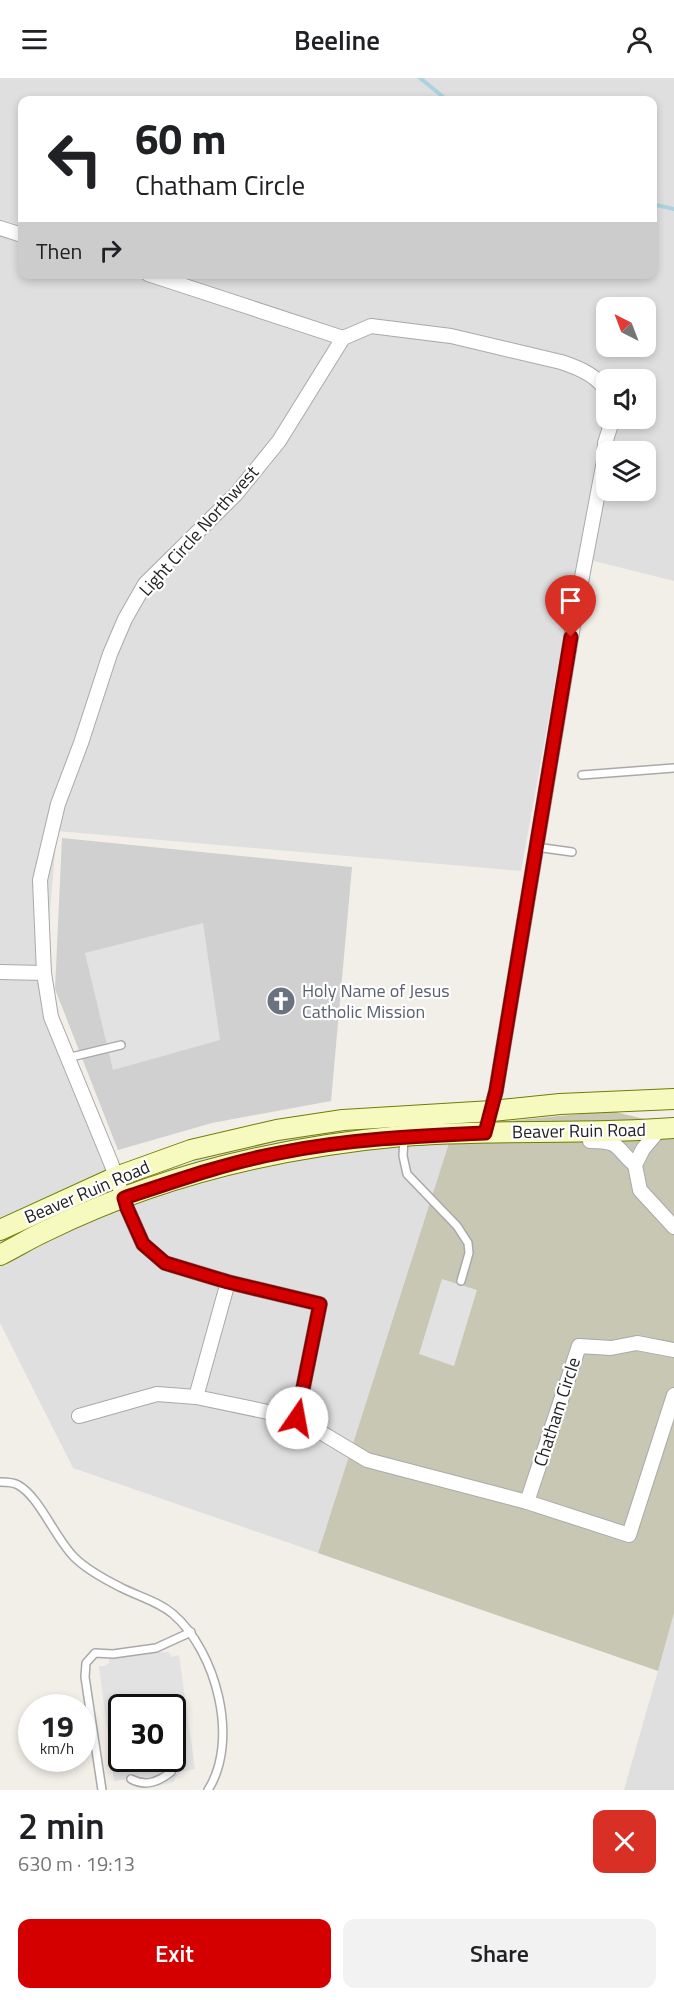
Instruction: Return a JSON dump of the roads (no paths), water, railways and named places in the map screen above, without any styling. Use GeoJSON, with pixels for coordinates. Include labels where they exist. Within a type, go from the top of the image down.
{"type":"FeatureCollection","features":[{"type":"Feature","properties":{"kind":"main road","name":"Beaver Ruin Road"},"geometry":{"type":"LineString","coordinates":[[0,1230],[116,1177],[191,1150],[277,1130],[343,1120],[492,1111],[560,1104],[674,1100]]}},
{"type":"Feature","properties":{"kind":"main road","name":"Beaver Ruin Road"},"geometry":{"type":"LineString","coordinates":[[0,1255],[48,1230],[124,1198],[192,1175],[277,1153],[337,1143],[404,1136],[666,1129]]}},
{"type":"Feature","properties":{"kind":"street"},"geometry":{"type":"LineString","coordinates":[[0,228],[18,234]]}},
{"type":"Feature","properties":{"kind":"street"},"geometry":{"type":"LineString","coordinates":[[163,279],[343,338],[371,326],[451,336],[561,362],[577,367],[596,380]]}},
{"type":"Feature","properties":{"kind":"street","name":"Light Circle Northwest"},"geometry":{"type":"LineString","coordinates":[[124,1198],[51,1017],[44,973],[40,880],[58,804],[110,654],[125,620],[145,585],[236,494],[279,441],[343,338]]}},
{"type":"Feature","properties":{"kind":"street"},"geometry":{"type":"LineString","coordinates":[[485,1133],[492,1111],[575,614],[604,461],[605,443],[609,429]]}},
{"type":"Feature","properties":{"kind":"street"},"geometry":{"type":"LineString","coordinates":[[0,972],[44,973]]}},
{"type":"Feature","properties":{"kind":"street"},"geometry":{"type":"LineString","coordinates":[[635,1165],[643,1149],[666,1129]]}},
{"type":"Feature","properties":{"kind":"street"},"geometry":{"type":"LineString","coordinates":[[569,1131],[576,1141],[607,1141],[621,1148],[635,1165],[640,1190],[674,1227]]}},
{"type":"Feature","properties":{"kind":"street"},"geometry":{"type":"LineString","coordinates":[[124,1198],[143,1244],[165,1263],[228,1282],[320,1304],[297,1418]]}},
{"type":"Feature","properties":{"kind":"street"},"geometry":{"type":"LineString","coordinates":[[196,1397],[228,1282]]}},
{"type":"Feature","properties":{"kind":"street","name":"Chatham Circle"},"geometry":{"type":"LineString","coordinates":[[527,1502],[579,1346],[612,1348],[637,1343],[674,1350]]}},
{"type":"Feature","properties":{"kind":"street"},"geometry":{"type":"LineString","coordinates":[[79,1416],[157,1394],[196,1397],[297,1418],[367,1460],[527,1502],[629,1534],[674,1395]]}},
{"type":"Feature","properties":{"kind":"lane"},"geometry":{"type":"LineString","coordinates":[[582,775],[674,768]]}},
{"type":"Feature","properties":{"kind":"lane"},"geometry":{"type":"LineString","coordinates":[[536,847],[572,852]]}},
{"type":"Feature","properties":{"kind":"lane"},"geometry":{"type":"LineString","coordinates":[[67,1058],[121,1045]]}},
{"type":"Feature","properties":{"kind":"lane"},"geometry":{"type":"LineString","coordinates":[[404,1136],[403,1156],[407,1174],[457,1226],[468,1243],[469,1253],[461,1281]]}},
{"type":"Feature","properties":{"kind":"lane"},"geometry":{"type":"LineString","coordinates":[[0,1482],[17,1484],[30,1494],[74,1557],[103,1578],[171,1613],[190,1632],[203,1652],[213,1675],[221,1719],[222,1755],[208,1790]]}},
{"type":"Feature","properties":{"kind":"lane"},"geometry":{"type":"LineString","coordinates":[[102,1790],[85,1677],[86,1663],[95,1653],[113,1654],[156,1647],[190,1632]]}},
{"type":"Feature","properties":{"kind":"lane"},"geometry":{"type":"LineString","coordinates":[[130,1779],[140,1784],[160,1780],[171,1772]]}},
{"type":"Feature","properties":{"kind":"waterway"},"geometry":{"type":"LineString","coordinates":[[420,78],[442,96]]}},
{"type":"Feature","properties":{"kind":"waterway"},"geometry":{"type":"LineString","coordinates":[[657,205],[674,209]]}},
{"type":"Feature","properties":{"kind":"place","name":"Holy Name of Jesus Catholic Mission"},"geometry":{"type":"Point","coordinates":[281,1001]}}]}
